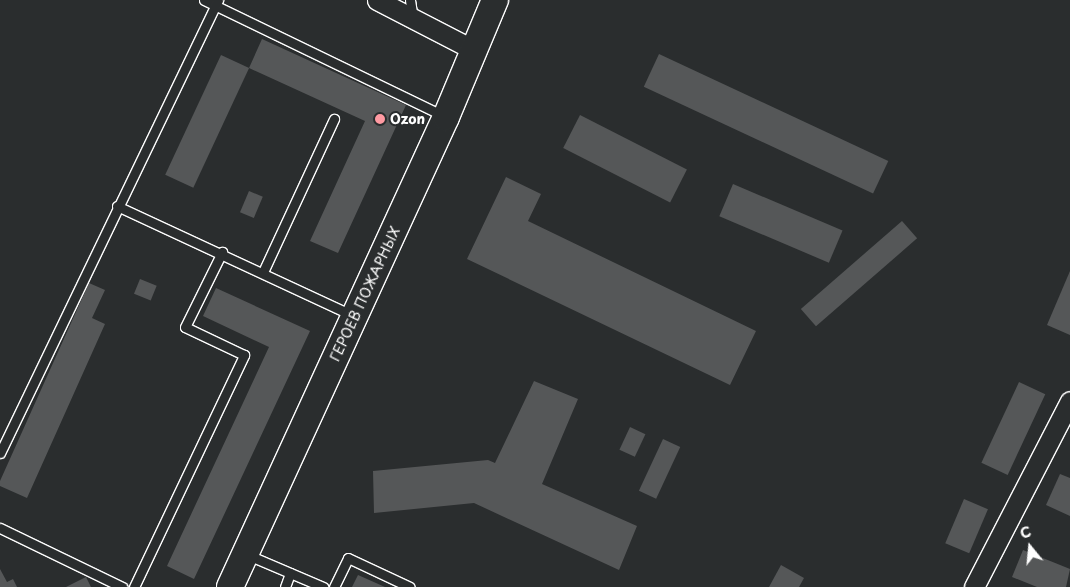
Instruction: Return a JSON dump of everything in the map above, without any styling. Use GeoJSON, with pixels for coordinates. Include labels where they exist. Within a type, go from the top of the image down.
{"type":"FeatureCollection","features":[{"type":"Feature","properties":{"kind":"main road","name":"ГЕРОЕВ ПОЖАРНЫХ"},"geometry":{"type":"LineString","coordinates":[[230,587],[446,117],[495,0]]}},
{"type":"Feature","properties":{"kind":"street"},"geometry":{"type":"LineString","coordinates":[[378,0],[412,9],[474,50]]}},
{"type":"Feature","properties":{"kind":"street"},"geometry":{"type":"LineString","coordinates":[[974,587],[1070,401]]}},
{"type":"Feature","properties":{"kind":"lane"},"geometry":{"type":"LineString","coordinates":[[204,0],[216,3],[446,117]]}},
{"type":"Feature","properties":{"kind":"lane"},"geometry":{"type":"LineString","coordinates":[[0,453],[216,3]]}},
{"type":"Feature","properties":{"kind":"lane"},"geometry":{"type":"LineString","coordinates":[[263,272],[334,119]]}},
{"type":"Feature","properties":{"kind":"lane"},"geometry":{"type":"LineString","coordinates":[[118,206],[222,252],[355,316]]}},
{"type":"Feature","properties":{"kind":"lane"},"geometry":{"type":"LineString","coordinates":[[134,587],[244,355],[185,327],[222,252]]}},
{"type":"Feature","properties":{"kind":"lane"},"geometry":{"type":"LineString","coordinates":[[0,528],[122,587]]}},
{"type":"Feature","properties":{"kind":"lane"},"geometry":{"type":"LineString","coordinates":[[246,554],[322,587]]}},
{"type":"Feature","properties":{"kind":"lane"},"geometry":{"type":"LineString","coordinates":[[334,587],[348,558],[410,587]]}},
{"type":"Feature","properties":{"kind":"lane"},"geometry":{"type":"LineString","coordinates":[[284,587],[290,573]]}},
{"type":"Feature","properties":{"kind":"building"},"geometry":{"type":"Polygon","coordinates":[[[262,39],[406,105],[338,253],[310,241],[365,121],[249,68],[262,39]]]}},
{"type":"Feature","properties":{"kind":"building"},"geometry":{"type":"Polygon","coordinates":[[[659,54],[888,161],[873,194],[644,87],[659,54]]]}},
{"type":"Feature","properties":{"kind":"building"},"geometry":{"type":"Polygon","coordinates":[[[221,55],[249,68],[193,188],[165,175],[221,55]]]}},
{"type":"Feature","properties":{"kind":"building"},"geometry":{"type":"Polygon","coordinates":[[[580,115],[687,169],[670,202],[563,148],[580,115]]]}},
{"type":"Feature","properties":{"kind":"building"},"geometry":{"type":"Polygon","coordinates":[[[506,177],[541,194],[528,221],[756,331],[730,385],[467,259],[506,177]]]}},
{"type":"Feature","properties":{"kind":"building"},"geometry":{"type":"Polygon","coordinates":[[[733,184],[843,230],[829,263],[719,216],[733,184]]]}},
{"type":"Feature","properties":{"kind":"building"},"geometry":{"type":"Polygon","coordinates":[[[249,191],[263,197],[254,218],[240,212],[249,191]]]}},
{"type":"Feature","properties":{"kind":"building"},"geometry":{"type":"Polygon","coordinates":[[[902,221],[917,238],[816,326],[801,309],[902,221]]]}},
{"type":"Feature","properties":{"kind":"building"},"geometry":{"type":"Polygon","coordinates":[[[1070,271],[1070,335],[1047,325],[1070,271]]]}},
{"type":"Feature","properties":{"kind":"building"},"geometry":{"type":"Polygon","coordinates":[[[140,279],[157,286],[151,301],[134,294],[140,279]]]}},
{"type":"Feature","properties":{"kind":"building"},"geometry":{"type":"Polygon","coordinates":[[[89,283],[105,290],[92,318],[105,324],[27,498],[0,486],[0,481],[89,283]]]}},
{"type":"Feature","properties":{"kind":"building"},"geometry":{"type":"Polygon","coordinates":[[[216,288],[310,331],[194,579],[167,566],[269,347],[203,316],[216,288]]]}},
{"type":"Feature","properties":{"kind":"building"},"geometry":{"type":"Polygon","coordinates":[[[534,381],[578,399],[542,484],[637,526],[619,570],[474,503],[374,513],[373,471],[488,460],[495,463],[534,381]]]}},
{"type":"Feature","properties":{"kind":"building"},"geometry":{"type":"Polygon","coordinates":[[[1019,382],[1045,394],[1008,475],[981,463],[1019,382]]]}},
{"type":"Feature","properties":{"kind":"building"},"geometry":{"type":"Polygon","coordinates":[[[630,427],[645,434],[635,457],[619,450],[630,427]]]}},
{"type":"Feature","properties":{"kind":"building"},"geometry":{"type":"Polygon","coordinates":[[[663,439],[680,447],[656,499],[639,491],[663,439]]]}},
{"type":"Feature","properties":{"kind":"building"},"geometry":{"type":"Polygon","coordinates":[[[1060,474],[1070,478],[1070,516],[1046,505],[1060,474]]]}},
{"type":"Feature","properties":{"kind":"building"},"geometry":{"type":"Polygon","coordinates":[[[964,499],[988,509],[969,553],[945,543],[964,499]]]}},
{"type":"Feature","properties":{"kind":"building"},"geometry":{"type":"Polygon","coordinates":[[[1023,550],[1070,569],[1066,587],[1037,587],[1012,577],[1023,550]]]}},
{"type":"Feature","properties":{"kind":"building"},"geometry":{"type":"Polygon","coordinates":[[[781,565],[804,578],[799,587],[769,587],[781,565]]]}},
{"type":"Feature","properties":{"kind":"building"},"geometry":{"type":"Polygon","coordinates":[[[0,569],[7,582],[13,579],[17,587],[0,587],[0,569]]]}},
{"type":"Feature","properties":{"kind":"building"},"geometry":{"type":"Polygon","coordinates":[[[358,575],[385,587],[352,587],[358,575]]]}},
{"type":"Feature","properties":{"kind":"building"},"geometry":{"type":"Polygon","coordinates":[[[86,577],[91,587],[66,587],[86,577]]]}},
{"type":"Feature","properties":{"kind":"place","name":"Ozon"},"geometry":{"type":"Point","coordinates":[380,119]}}]}
